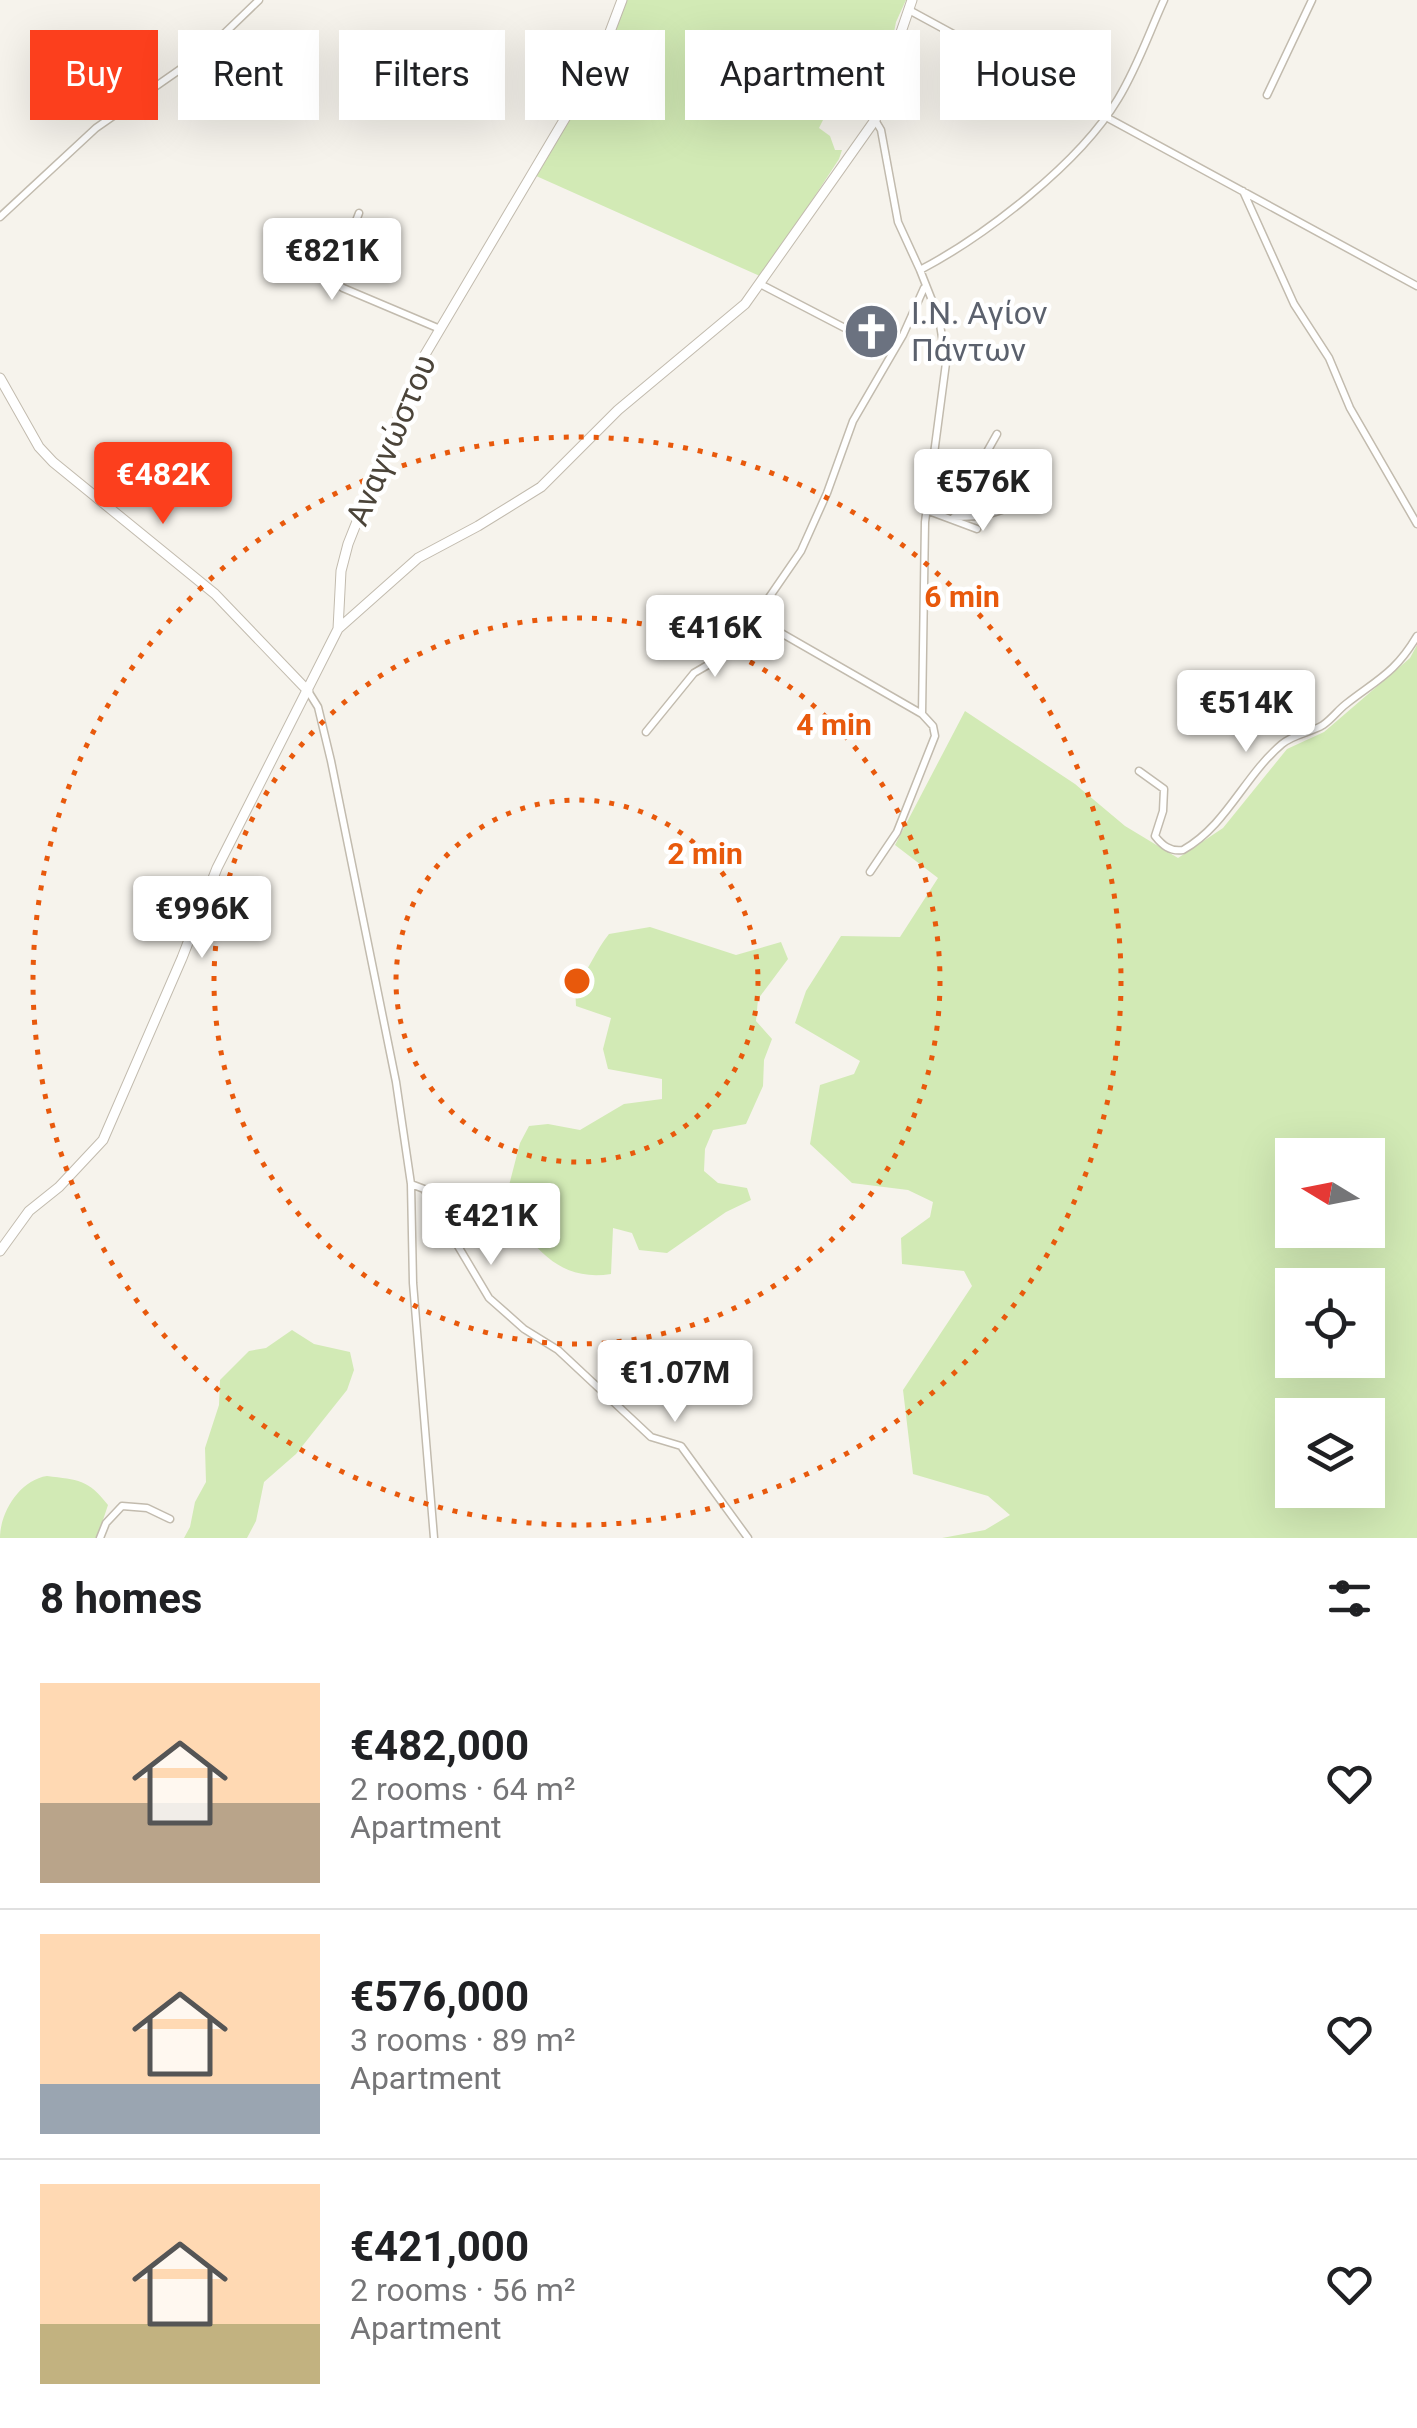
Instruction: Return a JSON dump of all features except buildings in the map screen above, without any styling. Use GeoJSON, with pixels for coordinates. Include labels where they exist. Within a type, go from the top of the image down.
{"type":"FeatureCollection","features":[{"type":"Feature","properties":{"kind":"street"},"geometry":{"type":"LineString","coordinates":[[0,217],[96,128],[206,52],[259,0]]}},
{"type":"Feature","properties":{"kind":"street","name":"Αναγνώστου"},"geometry":{"type":"LineString","coordinates":[[338,629],[341,571],[359,510],[420,363],[599,60],[622,0]]}},
{"type":"Feature","properties":{"kind":"street"},"geometry":{"type":"LineString","coordinates":[[1111,108],[1132,74],[1164,0]]}},
{"type":"Feature","properties":{"kind":"street"},"geometry":{"type":"LineString","coordinates":[[1266,95],[1312,0]]}},
{"type":"Feature","properties":{"kind":"street"},"geometry":{"type":"LineString","coordinates":[[902,30],[911,5],[948,30]]}},
{"type":"Feature","properties":{"kind":"street"},"geometry":{"type":"LineString","coordinates":[[1111,117],[1417,286]]}},
{"type":"Feature","properties":{"kind":"street"},"geometry":{"type":"LineString","coordinates":[[0,1251],[30,1211],[103,1140],[217,868],[338,629],[418,558],[541,488],[618,410],[715,331],[762,285],[876,120],[898,222],[939,318],[946,363],[932,453],[923,552],[926,616],[922,714]]}},
{"type":"Feature","properties":{"kind":"street"},"geometry":{"type":"LineString","coordinates":[[920,270],[966,246],[1046,181],[1102,120]]}},
{"type":"Feature","properties":{"kind":"street"},"geometry":{"type":"LineString","coordinates":[[1242,190],[1294,304],[1328,358],[1350,408],[1417,524]]}},
{"type":"Feature","properties":{"kind":"street"},"geometry":{"type":"LineString","coordinates":[[359,213],[333,281],[440,329]]}},
{"type":"Feature","properties":{"kind":"street"},"geometry":{"type":"LineString","coordinates":[[762,285],[891,352]]}},
{"type":"Feature","properties":{"kind":"street"},"geometry":{"type":"LineString","coordinates":[[646,732],[694,672],[738,648],[801,551],[853,421],[924,287]]}},
{"type":"Feature","properties":{"kind":"street"},"geometry":{"type":"LineString","coordinates":[[0,378],[52,462],[216,594],[318,706],[378,987],[411,1184],[413,1283],[434,1538]]}},
{"type":"Feature","properties":{"kind":"street"},"geometry":{"type":"LineString","coordinates":[[931,481],[963,486],[970,482],[997,434]]}},
{"type":"Feature","properties":{"kind":"street"},"geometry":{"type":"LineString","coordinates":[[926,510],[977,529]]}},
{"type":"Feature","properties":{"kind":"street"},"geometry":{"type":"LineString","coordinates":[[953,518],[1002,510]]}},
{"type":"Feature","properties":{"kind":"street"},"geometry":{"type":"LineString","coordinates":[[755,618],[922,714],[935,730],[897,832],[870,872]]}},
{"type":"Feature","properties":{"kind":"street"},"geometry":{"type":"LineString","coordinates":[[1139,771],[1164,790],[1155,836],[1162,845],[1183,850],[1222,820],[1256,770],[1281,745],[1321,726],[1389,673],[1417,636]]}},
{"type":"Feature","properties":{"kind":"street"},"geometry":{"type":"LineString","coordinates":[[411,1184],[424,1190],[489,1298],[558,1350],[651,1437],[681,1446],[748,1538]]}},
{"type":"Feature","properties":{"kind":"street"},"geometry":{"type":"LineString","coordinates":[[100,1538],[112,1514],[122,1506],[146,1508],[170,1518]]}},
{"type":"Feature","properties":{"kind":"green space"},"geometry":{"type":"Polygon","coordinates":[[[625,0],[906,0],[894,30],[685,30],[685,120],[823,120],[819,128],[830,136],[835,150],[842,150],[762,277],[534,175],[566,120],[665,120],[665,30],[613,30],[625,0]]]}},
{"type":"Feature","properties":{"kind":"green space"},"geometry":{"type":"Polygon","coordinates":[[[1417,645],[1417,1538],[942,1538],[985,1530],[1010,1515],[988,1496],[913,1474],[903,1390],[972,1286],[964,1271],[902,1264],[901,1238],[930,1217],[933,1202],[908,1190],[852,1183],[810,1144],[820,1085],[854,1074],[860,1061],[795,1023],[806,991],[841,936],[900,937],[938,878],[895,845],[965,711],[1075,784],[1125,826],[1178,858],[1223,828],[1287,749],[1324,732],[1410,658],[1417,645]]]}},
{"type":"Feature","properties":{"kind":"green space"},"geometry":{"type":"Polygon","coordinates":[[[650,927],[736,955],[781,942],[788,959],[758,999],[756,1021],[772,1039],[764,1060],[763,1086],[746,1124],[713,1130],[705,1149],[704,1171],[718,1183],[747,1188],[751,1200],[726,1212],[667,1253],[639,1250],[632,1233],[613,1228],[611,1274],[588,1275],[559,1265],[533,1243],[548,1205],[507,1193],[520,1143],[529,1126],[548,1124],[580,1130],[624,1104],[662,1099],[662,1079],[608,1069],[603,1049],[611,1018],[576,1006],[575,986],[609,934],[650,927]]]}},
{"type":"Feature","properties":{"kind":"green space"},"geometry":{"type":"Polygon","coordinates":[[[292,1330],[314,1344],[350,1352],[354,1370],[347,1390],[296,1454],[264,1482],[256,1521],[247,1538],[184,1538],[206,1482],[205,1448],[219,1405],[220,1380],[249,1351],[266,1348],[292,1330]]]}},
{"type":"Feature","properties":{"kind":"green space"},"geometry":{"type":"Polygon","coordinates":[[[47,1476],[82,1482],[108,1505],[97,1538],[0,1538],[13,1499],[28,1484],[47,1476]]]}},
{"type":"Feature","properties":{"kind":"place","name":"Ι.Ν. Αγίον Πάντων"},"geometry":{"type":"Point","coordinates":[872,331]}}]}
